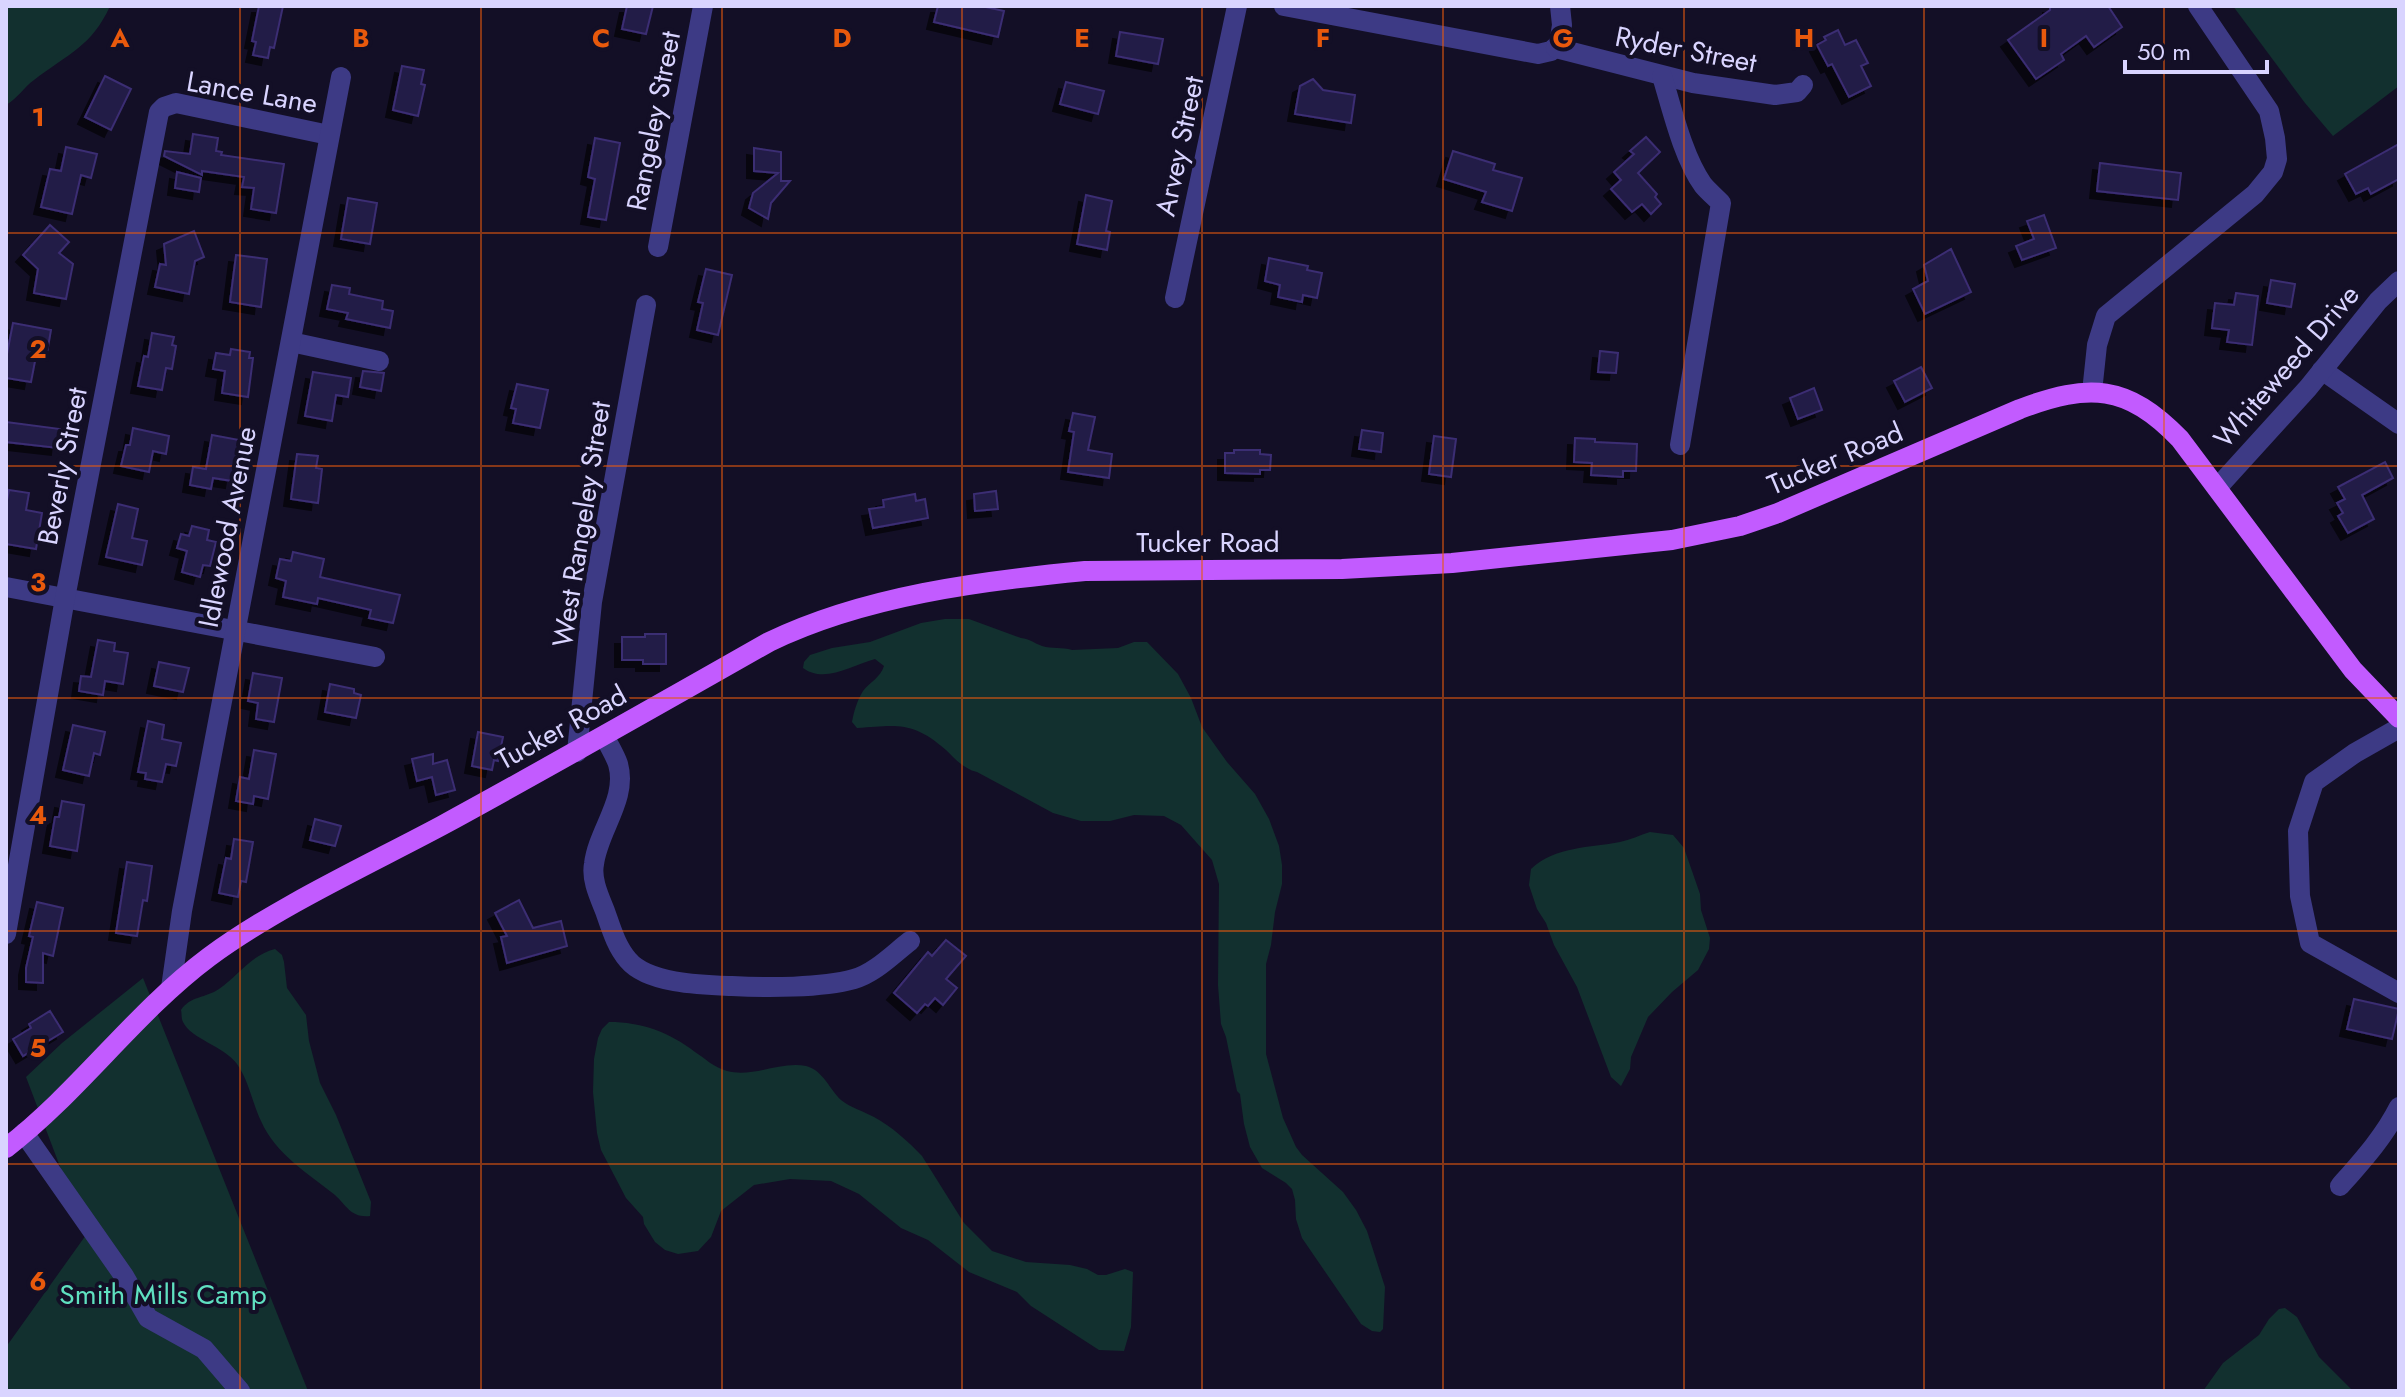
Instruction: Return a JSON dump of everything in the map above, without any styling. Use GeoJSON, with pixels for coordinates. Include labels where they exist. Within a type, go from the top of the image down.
{"type":"FeatureCollection","features":[{"type":"Feature","properties":{"kind":"main road","name":"Tucker Road"},"geometry":{"type":"LineString","coordinates":[[6,1148],[56,1104],[171,988],[217,951],[289,907],[605,737],[769,642],[824,618],[872,605],[996,581],[1085,571],[1393,568],[1582,551],[1695,536],[1740,526],[1804,503],[2039,402],[2075,392],[2092,392],[2122,398],[2152,413],[2180,439],[2353,670],[2399,718]]}},
{"type":"Feature","properties":{"kind":"street","name":"Rangeley Street"},"geometry":{"type":"LineString","coordinates":[[658,247],[703,6]]}},
{"type":"Feature","properties":{"kind":"street","name":"Arvey Street"},"geometry":{"type":"LineString","coordinates":[[1175,298],[1237,6]]}},
{"type":"Feature","properties":{"kind":"street","name":"Ryder Street"},"geometry":{"type":"LineString","coordinates":[[1284,6],[1521,52],[1538,54],[1556,48],[1693,83],[1775,95],[1797,92],[1803,85]]}},
{"type":"Feature","properties":{"kind":"street"},"geometry":{"type":"LineString","coordinates":[[1556,48],[1561,39],[1560,6]]}},
{"type":"Feature","properties":{"kind":"street"},"geometry":{"type":"LineString","coordinates":[[2092,392],[2097,345],[2106,316],[2255,194],[2273,172],[2277,159],[2269,111],[2198,6]]}},
{"type":"Feature","properties":{"kind":"street"},"geometry":{"type":"LineString","coordinates":[[1662,76],[1697,175],[1721,203],[1680,445]]}},
{"type":"Feature","properties":{"kind":"street","name":"Idlewood Avenue"},"geometry":{"type":"LineString","coordinates":[[171,988],[182,911],[341,77]]}},
{"type":"Feature","properties":{"kind":"street","name":"Lance Lane"},"geometry":{"type":"LineString","coordinates":[[164,107],[185,105],[329,135]]}},
{"type":"Feature","properties":{"kind":"street","name":"Beverly Street"},"geometry":{"type":"LineString","coordinates":[[6,934],[65,598],[157,120],[164,107]]}},
{"type":"Feature","properties":{"kind":"street","name":"Whiteweed Drive"},"geometry":{"type":"LineString","coordinates":[[2217,488],[2322,370],[2378,301],[2399,281]]}},
{"type":"Feature","properties":{"kind":"street","name":"West Rangeley Street"},"geometry":{"type":"LineString","coordinates":[[577,752],[592,602],[646,305]]}},
{"type":"Feature","properties":{"kind":"street"},"geometry":{"type":"LineString","coordinates":[[291,342],[379,361]]}},
{"type":"Feature","properties":{"kind":"street"},"geometry":{"type":"LineString","coordinates":[[2322,370],[2399,424]]}},
{"type":"Feature","properties":{"kind":"street"},"geometry":{"type":"LineString","coordinates":[[6,587],[375,657]]}},
{"type":"Feature","properties":{"kind":"street"},"geometry":{"type":"LineString","coordinates":[[2399,728],[2355,753],[2314,782],[2298,831],[2300,896],[2310,943],[2399,993]]}},
{"type":"Feature","properties":{"kind":"street"},"geometry":{"type":"LineString","coordinates":[[605,737],[618,766],[620,789],[596,850],[593,868],[597,889],[619,948],[630,964],[645,973],[670,980],[765,988],[855,978],[875,968],[910,941]]}},
{"type":"Feature","properties":{"kind":"street"},"geometry":{"type":"LineString","coordinates":[[2340,1186],[2368,1154],[2399,1107]]}},
{"type":"Feature","properties":{"kind":"street"},"geometry":{"type":"LineString","coordinates":[[24,1133],[124,1276],[148,1318],[204,1349],[240,1391]]}},
{"type":"Feature","properties":{"kind":"green space"},"geometry":{"type":"Polygon","coordinates":[[[6,6],[110,6],[87,40],[6,105],[6,6]]]}},
{"type":"Feature","properties":{"kind":"green space"},"geometry":{"type":"Polygon","coordinates":[[[2233,6],[2399,6],[2399,86],[2333,136],[2233,6]]]}},
{"type":"Feature","properties":{"kind":"green space"},"geometry":{"type":"Polygon","coordinates":[[[969,619],[1042,646],[1072,650],[1118,648],[1134,642],[1147,642],[1178,674],[1202,727],[1255,794],[1269,819],[1282,865],[1282,884],[1266,964],[1266,1054],[1283,1118],[1296,1147],[1343,1192],[1367,1231],[1385,1287],[1383,1329],[1380,1332],[1361,1324],[1302,1238],[1292,1189],[1262,1168],[1250,1147],[1240,1094],[1221,1024],[1218,985],[1219,884],[1212,860],[1181,825],[1164,816],[1134,815],[1110,821],[1081,821],[1053,813],[968,769],[924,734],[894,726],[857,728],[852,722],[859,699],[884,666],[875,659],[829,674],[803,668],[810,655],[870,642],[921,623],[969,619]]]}},
{"type":"Feature","properties":{"kind":"green space"},"geometry":{"type":"Polygon","coordinates":[[[1650,832],[1673,835],[1684,848],[1700,894],[1701,910],[1710,938],[1709,949],[1698,970],[1648,1017],[1621,1086],[1611,1077],[1577,987],[1537,909],[1529,885],[1531,869],[1551,856],[1573,849],[1624,841],[1650,832]]]}},
{"type":"Feature","properties":{"kind":"green space"},"geometry":{"type":"Polygon","coordinates":[[[275,949],[282,955],[287,988],[306,1015],[320,1083],[371,1202],[370,1216],[358,1215],[350,1210],[284,1154],[267,1133],[237,1064],[193,1033],[182,1020],[181,1010],[185,1005],[219,989],[252,961],[275,949]]]}},
{"type":"Feature","properties":{"kind":"green space","name":"Smith Mills Camp"},"geometry":{"type":"Polygon","coordinates":[[[143,978],[308,1391],[6,1391],[6,1347],[86,1235],[26,1077],[62,1043],[143,978]]]}},
{"type":"Feature","properties":{"kind":"green space"},"geometry":{"type":"Polygon","coordinates":[[[609,1022],[644,1026],[665,1034],[727,1071],[737,1073],[796,1065],[812,1068],[841,1100],[887,1125],[922,1156],[964,1223],[992,1251],[1026,1262],[1070,1265],[1098,1275],[1125,1269],[1133,1272],[1131,1327],[1124,1351],[1099,1350],[1031,1306],[1017,1292],[969,1272],[928,1240],[901,1228],[859,1194],[831,1181],[790,1179],[754,1185],[721,1211],[711,1237],[698,1251],[678,1254],[665,1250],[655,1242],[643,1217],[626,1198],[601,1150],[593,1092],[594,1059],[598,1038],[609,1022]]]}},
{"type":"Feature","properties":{"kind":"green space"},"geometry":{"type":"Polygon","coordinates":[[[2285,1308],[2297,1317],[2319,1357],[2353,1391],[2203,1391],[2223,1363],[2259,1335],[2279,1309],[2285,1308]]]}},
{"type":"Feature","properties":{"kind":"building"},"geometry":{"type":"Polygon","coordinates":[[[259,6],[283,6],[274,48],[270,47],[268,58],[253,55],[256,42],[252,41],[259,6]]]}},
{"type":"Feature","properties":{"kind":"building"},"geometry":{"type":"Polygon","coordinates":[[[627,6],[653,6],[646,34],[622,29],[627,6]]]}},
{"type":"Feature","properties":{"kind":"building"},"geometry":{"type":"Polygon","coordinates":[[[938,6],[981,6],[1004,11],[998,37],[934,22],[938,6]]]}},
{"type":"Feature","properties":{"kind":"building"},"geometry":{"type":"Polygon","coordinates":[[[2050,6],[2108,6],[2122,27],[2094,47],[2086,36],[2061,54],[2064,60],[2036,79],[2008,40],[2050,10],[2050,6]]]}},
{"type":"Feature","properties":{"kind":"building"},"geometry":{"type":"Polygon","coordinates":[[[1838,30],[1845,45],[1856,40],[1868,63],[1861,66],[1871,86],[1849,97],[1832,64],[1828,66],[1817,45],[1826,40],[1824,37],[1838,30]]]}},
{"type":"Feature","properties":{"kind":"building"},"geometry":{"type":"Polygon","coordinates":[[[1120,32],[1163,39],[1158,64],[1116,56],[1120,32]]]}},
{"type":"Feature","properties":{"kind":"building"},"geometry":{"type":"Polygon","coordinates":[[[402,66],[424,70],[421,84],[425,85],[418,116],[393,110],[402,66]]]}},
{"type":"Feature","properties":{"kind":"building"},"geometry":{"type":"Polygon","coordinates":[[[105,76],[131,89],[111,130],[85,117],[105,76]]]}},
{"type":"Feature","properties":{"kind":"building"},"geometry":{"type":"Polygon","coordinates":[[[1313,79],[1323,90],[1355,95],[1351,123],[1295,114],[1300,86],[1313,79]]]}},
{"type":"Feature","properties":{"kind":"building"},"geometry":{"type":"Polygon","coordinates":[[[1066,82],[1104,91],[1098,114],[1060,104],[1066,82]]]}},
{"type":"Feature","properties":{"kind":"building"},"geometry":{"type":"Polygon","coordinates":[[[193,134],[218,138],[216,151],[222,152],[221,155],[284,164],[276,213],[251,209],[254,188],[242,187],[244,177],[202,171],[202,175],[164,156],[165,151],[190,154],[193,134]]]}},
{"type":"Feature","properties":{"kind":"building"},"geometry":{"type":"Polygon","coordinates":[[[1646,137],[1660,152],[1638,173],[1657,194],[1655,197],[1661,204],[1651,214],[1642,204],[1632,212],[1611,189],[1621,180],[1614,172],[1634,154],[1630,151],[1646,137]]]}},
{"type":"Feature","properties":{"kind":"building"},"geometry":{"type":"Polygon","coordinates":[[[595,138],[620,143],[606,220],[588,217],[595,179],[588,177],[595,138]]]}},
{"type":"Feature","properties":{"kind":"building"},"geometry":{"type":"Polygon","coordinates":[[[2399,144],[2399,179],[2371,194],[2368,188],[2356,194],[2345,174],[2399,144]]]}},
{"type":"Feature","properties":{"kind":"building"},"geometry":{"type":"Polygon","coordinates":[[[66,147],[97,154],[91,178],[81,175],[72,214],[41,207],[50,169],[61,171],[66,147]]]}},
{"type":"Feature","properties":{"kind":"building"},"geometry":{"type":"Polygon","coordinates":[[[754,148],[781,152],[781,181],[790,181],[771,203],[768,219],[749,208],[753,193],[778,173],[754,171],[754,148]]]}},
{"type":"Feature","properties":{"kind":"building"},"geometry":{"type":"Polygon","coordinates":[[[1453,151],[1495,164],[1493,170],[1522,178],[1512,211],[1482,202],[1486,192],[1444,179],[1453,151]]]}},
{"type":"Feature","properties":{"kind":"building"},"geometry":{"type":"Polygon","coordinates":[[[2100,163],[2181,173],[2178,200],[2097,191],[2100,163]]]}},
{"type":"Feature","properties":{"kind":"building"},"geometry":{"type":"Polygon","coordinates":[[[177,172],[201,178],[199,192],[175,188],[177,172]]]}},
{"type":"Feature","properties":{"kind":"building"},"geometry":{"type":"Polygon","coordinates":[[[1086,195],[1112,201],[1106,231],[1110,232],[1107,250],[1077,244],[1086,195]]]}},
{"type":"Feature","properties":{"kind":"building"},"geometry":{"type":"Polygon","coordinates":[[[348,198],[377,203],[370,244],[341,239],[348,198]]]}},
{"type":"Feature","properties":{"kind":"building"},"geometry":{"type":"Polygon","coordinates":[[[2044,215],[2056,248],[2022,260],[2016,246],[2034,239],[2027,221],[2044,215]]]}},
{"type":"Feature","properties":{"kind":"building"},"geometry":{"type":"Polygon","coordinates":[[[50,225],[69,242],[59,253],[73,264],[66,299],[34,293],[38,269],[23,255],[50,225]]]}},
{"type":"Feature","properties":{"kind":"building"},"geometry":{"type":"Polygon","coordinates":[[[194,231],[204,257],[195,261],[189,294],[155,287],[160,264],[166,265],[164,244],[194,231]]]}},
{"type":"Feature","properties":{"kind":"building"},"geometry":{"type":"Polygon","coordinates":[[[1951,249],[1971,292],[1925,314],[1913,289],[1928,281],[1924,265],[1951,249]]]}},
{"type":"Feature","properties":{"kind":"building"},"geometry":{"type":"Polygon","coordinates":[[[236,255],[267,259],[261,307],[230,302],[236,255]]]}},
{"type":"Feature","properties":{"kind":"building"},"geometry":{"type":"Polygon","coordinates":[[[1269,258],[1308,266],[1307,270],[1322,273],[1317,298],[1303,295],[1302,302],[1278,297],[1280,285],[1265,281],[1269,258]]]}},
{"type":"Feature","properties":{"kind":"building"},"geometry":{"type":"Polygon","coordinates":[[[706,269],[732,275],[718,335],[697,330],[703,303],[698,302],[706,269]]]}},
{"type":"Feature","properties":{"kind":"building"},"geometry":{"type":"Polygon","coordinates":[[[2271,280],[2295,284],[2291,307],[2267,303],[2271,280]]]}},
{"type":"Feature","properties":{"kind":"building"},"geometry":{"type":"Polygon","coordinates":[[[332,285],[350,288],[349,294],[383,301],[382,309],[393,311],[390,328],[346,319],[348,313],[327,309],[332,285]]]}},
{"type":"Feature","properties":{"kind":"building"},"geometry":{"type":"Polygon","coordinates":[[[2236,293],[2258,296],[2252,345],[2227,342],[2229,330],[2212,328],[2215,303],[2234,305],[2236,293]]]}},
{"type":"Feature","properties":{"kind":"building"},"geometry":{"type":"Polygon","coordinates":[[[13,323],[51,330],[47,353],[37,351],[31,382],[6,378],[13,323]]]}},
{"type":"Feature","properties":{"kind":"building"},"geometry":{"type":"Polygon","coordinates":[[[152,333],[174,337],[172,345],[176,346],[172,369],[166,368],[162,390],[138,386],[152,333]]]}},
{"type":"Feature","properties":{"kind":"building"},"geometry":{"type":"Polygon","coordinates":[[[231,349],[250,352],[249,358],[253,358],[248,397],[222,393],[225,371],[213,369],[216,353],[230,355],[231,349]]]}},
{"type":"Feature","properties":{"kind":"building"},"geometry":{"type":"Polygon","coordinates":[[[1600,351],[1618,353],[1616,373],[1598,372],[1600,351]]]}},
{"type":"Feature","properties":{"kind":"building"},"geometry":{"type":"Polygon","coordinates":[[[1921,367],[1932,388],[1905,402],[1894,381],[1921,367]]]}},
{"type":"Feature","properties":{"kind":"building"},"geometry":{"type":"Polygon","coordinates":[[[363,371],[384,373],[381,391],[360,387],[363,371]]]}},
{"type":"Feature","properties":{"kind":"building"},"geometry":{"type":"Polygon","coordinates":[[[313,372],[351,378],[348,397],[336,395],[332,421],[305,416],[313,372]]]}},
{"type":"Feature","properties":{"kind":"building"},"geometry":{"type":"Polygon","coordinates":[[[517,384],[548,390],[540,428],[513,423],[516,409],[511,408],[517,384]]]}},
{"type":"Feature","properties":{"kind":"building"},"geometry":{"type":"Polygon","coordinates":[[[1814,388],[1822,410],[1798,419],[1790,398],[1814,388]]]}},
{"type":"Feature","properties":{"kind":"building"},"geometry":{"type":"Polygon","coordinates":[[[1073,413],[1095,417],[1088,450],[1112,454],[1109,478],[1068,472],[1074,432],[1069,431],[1073,413]]]}},
{"type":"Feature","properties":{"kind":"building"},"geometry":{"type":"Polygon","coordinates":[[[6,422],[60,429],[58,448],[6,442],[6,422]]]}},
{"type":"Feature","properties":{"kind":"building"},"geometry":{"type":"Polygon","coordinates":[[[133,428],[169,436],[166,454],[153,451],[149,472],[121,466],[133,428]]]}},
{"type":"Feature","properties":{"kind":"building"},"geometry":{"type":"Polygon","coordinates":[[[1362,430],[1383,433],[1381,452],[1359,449],[1362,430]]]}},
{"type":"Feature","properties":{"kind":"building"},"geometry":{"type":"Polygon","coordinates":[[[212,435],[239,440],[232,481],[213,478],[211,489],[190,485],[193,467],[206,469],[212,435]]]}},
{"type":"Feature","properties":{"kind":"building"},"geometry":{"type":"Polygon","coordinates":[[[1434,436],[1456,439],[1451,477],[1429,474],[1434,436]]]}},
{"type":"Feature","properties":{"kind":"building"},"geometry":{"type":"Polygon","coordinates":[[[1575,438],[1637,444],[1636,471],[1623,471],[1623,477],[1591,475],[1592,463],[1574,462],[1575,438]]]}},
{"type":"Feature","properties":{"kind":"building"},"geometry":{"type":"Polygon","coordinates":[[[1234,450],[1260,450],[1260,454],[1271,455],[1270,470],[1260,470],[1260,474],[1225,473],[1225,453],[1234,453],[1234,450]]]}},
{"type":"Feature","properties":{"kind":"building"},"geometry":{"type":"Polygon","coordinates":[[[297,454],[318,456],[316,468],[322,469],[318,503],[291,499],[297,454]]]}},
{"type":"Feature","properties":{"kind":"building"},"geometry":{"type":"Polygon","coordinates":[[[2385,462],[2393,478],[2362,495],[2374,519],[2348,533],[2338,516],[2343,513],[2337,503],[2345,499],[2338,487],[2385,462]]]}},
{"type":"Feature","properties":{"kind":"building"},"geometry":{"type":"Polygon","coordinates":[[[9,490],[29,493],[26,510],[42,513],[36,549],[6,544],[9,490]]]}},
{"type":"Feature","properties":{"kind":"building"},"geometry":{"type":"Polygon","coordinates":[[[996,491],[998,509],[975,511],[974,494],[996,491]]]}},
{"type":"Feature","properties":{"kind":"building"},"geometry":{"type":"Polygon","coordinates":[[[915,494],[916,501],[925,499],[928,518],[873,528],[869,509],[884,507],[883,500],[915,494]]]}},
{"type":"Feature","properties":{"kind":"building"},"geometry":{"type":"Polygon","coordinates":[[[118,504],[138,509],[132,538],[147,541],[142,565],[106,557],[118,504]]]}},
{"type":"Feature","properties":{"kind":"building"},"geometry":{"type":"Polygon","coordinates":[[[192,526],[209,530],[207,540],[216,542],[210,566],[203,565],[200,577],[182,572],[187,551],[177,548],[181,534],[189,536],[192,526]]]}},
{"type":"Feature","properties":{"kind":"building"},"geometry":{"type":"Polygon","coordinates":[[[293,552],[324,559],[320,577],[400,595],[393,623],[369,618],[371,610],[318,598],[317,604],[283,597],[286,581],[276,578],[280,559],[291,561],[293,552]]]}},
{"type":"Feature","properties":{"kind":"building"},"geometry":{"type":"Polygon","coordinates":[[[645,634],[666,634],[666,664],[622,660],[622,637],[645,637],[645,634]]]}},
{"type":"Feature","properties":{"kind":"building"},"geometry":{"type":"Polygon","coordinates":[[[98,640],[115,643],[114,651],[128,653],[123,684],[105,681],[103,695],[79,691],[81,676],[91,677],[98,640]]]}},
{"type":"Feature","properties":{"kind":"building"},"geometry":{"type":"Polygon","coordinates":[[[159,662],[189,668],[183,692],[154,686],[159,662]]]}},
{"type":"Feature","properties":{"kind":"building"},"geometry":{"type":"Polygon","coordinates":[[[253,673],[282,678],[274,722],[256,719],[258,703],[248,701],[253,673]]]}},
{"type":"Feature","properties":{"kind":"building"},"geometry":{"type":"Polygon","coordinates":[[[330,684],[354,689],[354,693],[361,695],[356,718],[325,712],[330,684]]]}},
{"type":"Feature","properties":{"kind":"building"},"geometry":{"type":"Polygon","coordinates":[[[148,721],[164,725],[162,739],[181,743],[176,766],[166,764],[162,782],[145,779],[146,773],[138,772],[148,721]]]}},
{"type":"Feature","properties":{"kind":"building"},"geometry":{"type":"Polygon","coordinates":[[[73,725],[105,732],[100,755],[94,753],[89,776],[63,770],[73,725]]]}},
{"type":"Feature","properties":{"kind":"building"},"geometry":{"type":"Polygon","coordinates":[[[478,732],[503,737],[498,761],[494,760],[492,770],[472,766],[478,732]]]}},
{"type":"Feature","properties":{"kind":"building"},"geometry":{"type":"Polygon","coordinates":[[[254,750],[276,754],[268,799],[254,796],[253,804],[236,801],[240,777],[249,779],[254,750]]]}},
{"type":"Feature","properties":{"kind":"building"},"geometry":{"type":"Polygon","coordinates":[[[433,754],[433,764],[447,760],[455,790],[436,795],[432,777],[417,781],[412,759],[433,754]]]}},
{"type":"Feature","properties":{"kind":"building"},"geometry":{"type":"Polygon","coordinates":[[[62,801],[84,805],[77,851],[50,846],[55,817],[59,817],[62,801]]]}},
{"type":"Feature","properties":{"kind":"building"},"geometry":{"type":"Polygon","coordinates":[[[315,819],[341,826],[335,846],[310,840],[315,819]]]}},
{"type":"Feature","properties":{"kind":"building"},"geometry":{"type":"Polygon","coordinates":[[[234,839],[253,842],[246,882],[241,881],[238,897],[219,893],[226,858],[231,859],[234,839]]]}},
{"type":"Feature","properties":{"kind":"building"},"geometry":{"type":"Polygon","coordinates":[[[127,862],[152,866],[147,901],[143,900],[137,936],[116,933],[127,862]]]}},
{"type":"Feature","properties":{"kind":"building"},"geometry":{"type":"Polygon","coordinates":[[[519,900],[533,928],[561,921],[567,946],[507,963],[501,937],[507,936],[495,913],[519,900]]]}},
{"type":"Feature","properties":{"kind":"building"},"geometry":{"type":"Polygon","coordinates":[[[37,902],[63,908],[53,956],[43,953],[43,983],[26,982],[33,937],[29,936],[37,902]]]}},
{"type":"Feature","properties":{"kind":"building"},"geometry":{"type":"Polygon","coordinates":[[[946,940],[966,956],[946,979],[957,988],[943,1005],[935,998],[917,1013],[894,993],[928,952],[932,956],[946,940]]]}},
{"type":"Feature","properties":{"kind":"building"},"geometry":{"type":"Polygon","coordinates":[[[2354,999],[2399,1009],[2392,1039],[2347,1029],[2354,999]]]}},
{"type":"Feature","properties":{"kind":"building"},"geometry":{"type":"Polygon","coordinates":[[[50,1011],[63,1032],[23,1056],[13,1039],[50,1011]]]}}]}
